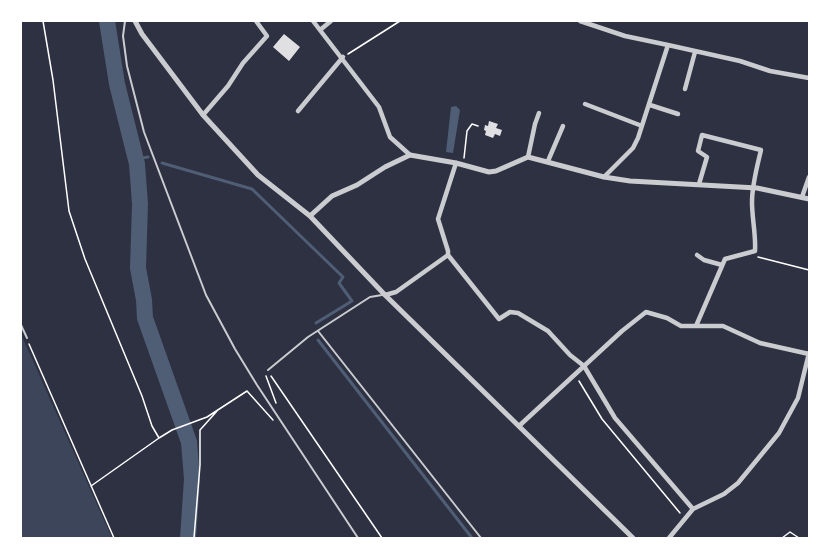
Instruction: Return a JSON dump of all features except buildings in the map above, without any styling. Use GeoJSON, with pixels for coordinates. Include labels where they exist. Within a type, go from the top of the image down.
{"type":"FeatureCollection","features":[{"type":"Feature","properties":{"kind":"street"},"geometry":{"type":"LineString","coordinates":[[135,21],[148,43],[203,115],[258,175],[310,216],[385,295],[633,538]]}},
{"type":"Feature","properties":{"kind":"street"},"geometry":{"type":"LineString","coordinates":[[203,115],[267,36],[256,21]]}},
{"type":"Feature","properties":{"kind":"street"},"geometry":{"type":"LineString","coordinates":[[313,21],[343,57],[379,107],[390,137],[410,155],[456,163],[489,172],[528,157],[604,177],[630,181],[753,188],[809,199]]}},
{"type":"Feature","properties":{"kind":"street"},"geometry":{"type":"LineString","coordinates":[[320,30],[331,21]]}},
{"type":"Feature","properties":{"kind":"street"},"geometry":{"type":"LineString","coordinates":[[580,21],[625,36],[740,61],[770,71],[809,78]]}},
{"type":"Feature","properties":{"kind":"street"},"geometry":{"type":"LineString","coordinates":[[604,177],[633,148],[650,105],[668,45]]}},
{"type":"Feature","properties":{"kind":"street"},"geometry":{"type":"LineString","coordinates":[[685,89],[695,52]]}},
{"type":"Feature","properties":{"kind":"street"},"geometry":{"type":"LineString","coordinates":[[298,111],[343,57]]}},
{"type":"Feature","properties":{"kind":"street"},"geometry":{"type":"LineString","coordinates":[[585,104],[642,126]]}},
{"type":"Feature","properties":{"kind":"street"},"geometry":{"type":"LineString","coordinates":[[650,105],[678,114]]}},
{"type":"Feature","properties":{"kind":"street"},"geometry":{"type":"LineString","coordinates":[[528,157],[539,113]]}},
{"type":"Feature","properties":{"kind":"street"},"geometry":{"type":"LineString","coordinates":[[548,161],[563,126]]}},
{"type":"Feature","properties":{"kind":"street"},"geometry":{"type":"LineString","coordinates":[[696,327],[725,259],[755,251],[753,188],[761,150],[702,135],[698,152],[707,157],[699,184]]}},
{"type":"Feature","properties":{"kind":"street"},"geometry":{"type":"LineString","coordinates":[[310,216],[332,196],[357,185],[385,167],[410,155]]}},
{"type":"Feature","properties":{"kind":"street"},"geometry":{"type":"LineString","coordinates":[[456,163],[438,219],[448,255],[499,319],[510,312],[518,313],[548,331],[570,355],[584,366],[615,418],[693,509]]}},
{"type":"Feature","properties":{"kind":"street"},"geometry":{"type":"LineString","coordinates":[[802,197],[809,177]]}},
{"type":"Feature","properties":{"kind":"street"},"geometry":{"type":"LineString","coordinates":[[385,295],[396,292],[448,255]]}},
{"type":"Feature","properties":{"kind":"street"},"geometry":{"type":"LineString","coordinates":[[697,255],[704,260],[722,265]]}},
{"type":"Feature","properties":{"kind":"street"},"geometry":{"type":"LineString","coordinates":[[519,426],[646,312],[667,318],[681,326],[723,326],[760,344],[809,353],[798,398],[786,422],[759,458],[738,483],[724,494],[693,509],[669,538]]}},
{"type":"Feature","properties":{"kind":"street"},"geometry":{"type":"LineString","coordinates":[[804,376],[809,381]]}},
{"type":"Feature","properties":{"kind":"lane"},"geometry":{"type":"LineString","coordinates":[[125,21],[123,36],[127,66],[139,114],[156,166],[206,295],[235,349],[358,538]]}},
{"type":"Feature","properties":{"kind":"lane"},"geometry":{"type":"LineString","coordinates":[[268,370],[294,347],[370,297],[385,295]]}},
{"type":"Feature","properties":{"kind":"lane"},"geometry":{"type":"LineString","coordinates":[[21,325],[27,338]]}},
{"type":"Feature","properties":{"kind":"lane"},"geometry":{"type":"LineString","coordinates":[[318,331],[482,538]]}},
{"type":"Feature","properties":{"kind":"path"},"geometry":{"type":"LineString","coordinates":[[43,21],[69,211],[85,259],[142,396],[152,426],[159,438]]}},
{"type":"Feature","properties":{"kind":"path"},"geometry":{"type":"LineString","coordinates":[[343,57],[400,21]]}},
{"type":"Feature","properties":{"kind":"path"},"geometry":{"type":"LineString","coordinates":[[464,165],[467,131],[472,124],[478,126]]}},
{"type":"Feature","properties":{"kind":"path"},"geometry":{"type":"LineString","coordinates":[[745,254],[809,270]]}},
{"type":"Feature","properties":{"kind":"path"},"geometry":{"type":"LineString","coordinates":[[27,338],[114,538]]}},
{"type":"Feature","properties":{"kind":"path"},"geometry":{"type":"LineString","coordinates":[[277,403],[265,375],[268,370],[382,538]]}},
{"type":"Feature","properties":{"kind":"path"},"geometry":{"type":"LineString","coordinates":[[574,375],[602,419],[684,518]]}},
{"type":"Feature","properties":{"kind":"path"},"geometry":{"type":"LineString","coordinates":[[91,486],[172,430],[196,423],[247,391],[287,432]]}},
{"type":"Feature","properties":{"kind":"path"},"geometry":{"type":"LineString","coordinates":[[194,538],[200,465],[200,430],[219,408]]}},
{"type":"Feature","properties":{"kind":"path"},"geometry":{"type":"LineString","coordinates":[[782,538],[790,532],[799,538]]}},
{"type":"Feature","properties":{"kind":"shaded area"},"geometry":{"type":"Polygon","coordinates":[[[456,106],[460,110],[453,153],[446,152],[451,107],[456,106]]]}},
{"type":"Feature","properties":{"kind":"shaded area"},"geometry":{"type":"Polygon","coordinates":[[[21,334],[112,538],[21,538],[21,334]]]}},
{"type":"Feature","properties":{"kind":"waterway"},"geometry":{"type":"LineString","coordinates":[[107,21],[117,84],[137,164],[140,204],[138,268],[145,318],[189,442],[192,479],[188,538]]}},
{"type":"Feature","properties":{"kind":"waterway"},"geometry":{"type":"LineString","coordinates":[[136,159],[148,157]]}},
{"type":"Feature","properties":{"kind":"waterway"},"geometry":{"type":"LineString","coordinates":[[162,163],[252,189],[343,277],[339,283],[352,301],[316,323]]}},
{"type":"Feature","properties":{"kind":"waterway"},"geometry":{"type":"LineString","coordinates":[[318,340],[472,538]]}}]}
